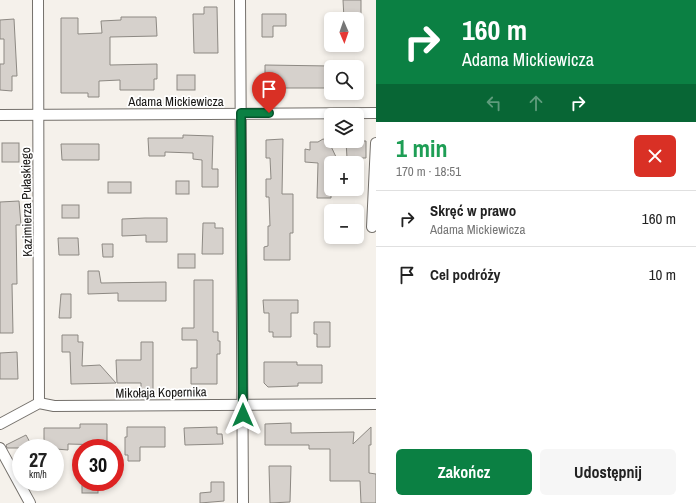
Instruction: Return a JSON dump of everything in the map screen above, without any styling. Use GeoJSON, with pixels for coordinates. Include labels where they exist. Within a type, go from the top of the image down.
{"type":"FeatureCollection","features":[{"type":"Feature","properties":{"kind":"street","name":"Kazimierza Pułaskiego"},"geometry":{"type":"LineString","coordinates":[[38,0],[39,403]]}},
{"type":"Feature","properties":{"kind":"street"},"geometry":{"type":"LineString","coordinates":[[240,0],[243,503]]}},
{"type":"Feature","properties":{"kind":"street","name":"Adama Mickiewicza"},"geometry":{"type":"LineString","coordinates":[[0,115],[376,113]]}},
{"type":"Feature","properties":{"kind":"street"},"geometry":{"type":"LineString","coordinates":[[372,227],[376,143]]}},
{"type":"Feature","properties":{"kind":"street"},"geometry":{"type":"LineString","coordinates":[[0,424],[39,403]]}},
{"type":"Feature","properties":{"kind":"street","name":"Mikołaja Kopernika"},"geometry":{"type":"LineString","coordinates":[[39,403],[54,406],[376,404]]}},
{"type":"Feature","properties":{"kind":"street"},"geometry":{"type":"LineString","coordinates":[[0,448],[30,503]]}},
{"type":"Feature","properties":{"kind":"building"},"geometry":{"type":"Polygon","coordinates":[[[343,0],[361,0],[361,12],[344,12],[343,0]]]}},
{"type":"Feature","properties":{"kind":"building"},"geometry":{"type":"Polygon","coordinates":[[[204,7],[217,7],[218,53],[194,53],[193,14],[204,14],[204,7]]]}},
{"type":"Feature","properties":{"kind":"building"},"geometry":{"type":"Polygon","coordinates":[[[262,14],[286,14],[286,26],[273,26],[273,37],[262,37],[262,14]]]}},
{"type":"Feature","properties":{"kind":"building"},"geometry":{"type":"Polygon","coordinates":[[[121,17],[156,17],[157,36],[110,37],[110,65],[157,64],[157,79],[154,79],[154,90],[120,90],[120,80],[99,81],[99,97],[88,97],[88,93],[61,93],[61,18],[78,18],[78,34],[102,33],[101,21],[121,20],[121,17]]]}},
{"type":"Feature","properties":{"kind":"building"},"geometry":{"type":"Polygon","coordinates":[[[14,19],[17,76],[12,76],[12,91],[0,90],[0,64],[4,64],[4,39],[0,39],[0,20],[14,19]]]}},
{"type":"Feature","properties":{"kind":"building"},"geometry":{"type":"Polygon","coordinates":[[[265,65],[324,66],[324,88],[265,88],[265,65]]]}},
{"type":"Feature","properties":{"kind":"building"},"geometry":{"type":"Polygon","coordinates":[[[177,75],[195,75],[195,90],[177,90],[177,75]]]}},
{"type":"Feature","properties":{"kind":"building"},"geometry":{"type":"Polygon","coordinates":[[[183,135],[213,136],[212,169],[218,169],[218,187],[202,187],[202,160],[193,159],[193,153],[165,152],[165,156],[149,156],[148,138],[183,138],[183,135]]]}},
{"type":"Feature","properties":{"kind":"building"},"geometry":{"type":"Polygon","coordinates":[[[283,139],[282,194],[293,194],[293,233],[290,233],[290,260],[264,260],[264,247],[268,246],[268,226],[270,226],[269,197],[266,197],[266,179],[271,179],[270,158],[266,158],[266,140],[283,139]]]}},
{"type":"Feature","properties":{"kind":"building"},"geometry":{"type":"Polygon","coordinates":[[[324,139],[324,148],[332,148],[336,156],[324,156],[324,196],[331,196],[331,198],[317,198],[318,163],[305,162],[305,149],[310,150],[310,142],[318,142],[324,139]]]}},
{"type":"Feature","properties":{"kind":"building"},"geometry":{"type":"Polygon","coordinates":[[[364,141],[366,141],[366,158],[364,158],[364,156],[347,156],[346,148],[364,148],[364,141]]]}},
{"type":"Feature","properties":{"kind":"building"},"geometry":{"type":"Polygon","coordinates":[[[2,143],[19,143],[19,162],[2,162],[2,143]]]}},
{"type":"Feature","properties":{"kind":"building"},"geometry":{"type":"Polygon","coordinates":[[[61,144],[99,144],[99,160],[62,160],[61,144]]]}},
{"type":"Feature","properties":{"kind":"building"},"geometry":{"type":"Polygon","coordinates":[[[176,181],[189,181],[189,194],[176,194],[176,181]]]}},
{"type":"Feature","properties":{"kind":"building"},"geometry":{"type":"Polygon","coordinates":[[[108,182],[131,182],[131,193],[108,193],[108,182]]]}},
{"type":"Feature","properties":{"kind":"building"},"geometry":{"type":"Polygon","coordinates":[[[19,201],[21,225],[16,225],[17,284],[12,284],[13,333],[0,333],[0,202],[19,201]]]}},
{"type":"Feature","properties":{"kind":"building"},"geometry":{"type":"Polygon","coordinates":[[[62,205],[79,205],[79,218],[62,218],[62,205]]]}},
{"type":"Feature","properties":{"kind":"building"},"geometry":{"type":"Polygon","coordinates":[[[167,218],[167,242],[146,242],[146,235],[122,236],[122,219],[167,218]]]}},
{"type":"Feature","properties":{"kind":"building"},"geometry":{"type":"Polygon","coordinates":[[[203,223],[215,223],[215,228],[223,228],[223,254],[202,254],[203,223]]]}},
{"type":"Feature","properties":{"kind":"building"},"geometry":{"type":"Polygon","coordinates":[[[58,238],[78,238],[79,255],[59,255],[58,238]]]}},
{"type":"Feature","properties":{"kind":"building"},"geometry":{"type":"Polygon","coordinates":[[[102,244],[113,244],[113,257],[103,257],[102,244]]]}},
{"type":"Feature","properties":{"kind":"building"},"geometry":{"type":"Polygon","coordinates":[[[178,254],[195,254],[195,268],[178,268],[178,254]]]}},
{"type":"Feature","properties":{"kind":"building"},"geometry":{"type":"Polygon","coordinates":[[[88,271],[99,271],[101,283],[166,282],[166,301],[118,301],[118,293],[88,294],[88,271]]]}},
{"type":"Feature","properties":{"kind":"building"},"geometry":{"type":"Polygon","coordinates":[[[194,280],[213,280],[213,332],[218,332],[218,341],[220,341],[220,354],[217,354],[217,384],[191,384],[191,368],[197,368],[197,340],[182,340],[182,328],[194,328],[194,280]]]}},
{"type":"Feature","properties":{"kind":"building"},"geometry":{"type":"Polygon","coordinates":[[[61,294],[71,294],[71,318],[59,318],[61,294]]]}},
{"type":"Feature","properties":{"kind":"building"},"geometry":{"type":"Polygon","coordinates":[[[263,300],[298,300],[298,313],[291,313],[291,337],[273,337],[273,332],[269,332],[269,313],[264,313],[263,300]]]}},
{"type":"Feature","properties":{"kind":"building"},"geometry":{"type":"Polygon","coordinates":[[[314,322],[330,322],[330,347],[317,347],[317,334],[314,334],[314,322]]]}},
{"type":"Feature","properties":{"kind":"building"},"geometry":{"type":"Polygon","coordinates":[[[62,335],[78,335],[78,342],[83,342],[82,366],[100,365],[116,383],[71,384],[70,352],[62,352],[62,335]]]}},
{"type":"Feature","properties":{"kind":"building"},"geometry":{"type":"Polygon","coordinates":[[[141,342],[153,342],[153,390],[141,390],[141,383],[117,383],[116,360],[141,360],[141,342]]]}},
{"type":"Feature","properties":{"kind":"building"},"geometry":{"type":"Polygon","coordinates":[[[17,352],[18,379],[0,379],[0,353],[17,352]]]}},
{"type":"Feature","properties":{"kind":"building"},"geometry":{"type":"Polygon","coordinates":[[[264,362],[297,362],[297,365],[322,365],[322,383],[298,383],[298,386],[268,387],[264,383],[264,362]]]}},
{"type":"Feature","properties":{"kind":"building"},"geometry":{"type":"Polygon","coordinates":[[[291,423],[291,433],[354,432],[353,444],[371,427],[371,445],[369,445],[369,473],[376,474],[376,503],[361,503],[360,481],[330,481],[330,449],[309,449],[309,445],[265,445],[265,424],[291,423]]]}},
{"type":"Feature","properties":{"kind":"building"},"geometry":{"type":"Polygon","coordinates":[[[80,424],[107,424],[107,439],[72,439],[72,444],[68,444],[68,450],[64,450],[64,439],[44,439],[44,428],[80,428],[80,424]]]}},
{"type":"Feature","properties":{"kind":"building"},"geometry":{"type":"Polygon","coordinates":[[[127,427],[165,427],[165,447],[140,447],[140,461],[128,461],[128,455],[125,455],[125,437],[127,437],[127,427]]]}},
{"type":"Feature","properties":{"kind":"building"},"geometry":{"type":"Polygon","coordinates":[[[217,427],[217,434],[222,434],[223,444],[185,445],[184,428],[217,427]]]}},
{"type":"Feature","properties":{"kind":"building"},"geometry":{"type":"Polygon","coordinates":[[[26,435],[28,439],[18,439],[26,435]]]}},
{"type":"Feature","properties":{"kind":"building"},"geometry":{"type":"Polygon","coordinates":[[[12,442],[12,448],[7,448],[6,445],[12,442]]]}},
{"type":"Feature","properties":{"kind":"building"},"geometry":{"type":"Polygon","coordinates":[[[269,466],[291,466],[290,502],[270,503],[269,466]]]}},
{"type":"Feature","properties":{"kind":"building"},"geometry":{"type":"Polygon","coordinates":[[[211,482],[224,482],[224,501],[200,503],[200,493],[211,492],[211,482]]]}},
{"type":"Feature","properties":{"kind":"building"},"geometry":{"type":"Polygon","coordinates":[[[82,491],[98,491],[98,493],[82,493],[82,491]]]}},
{"type":"Feature","properties":{"kind":"route"},"geometry":{"type":"LineString","coordinates":[[243,415],[241,113],[269,113]]}}]}
